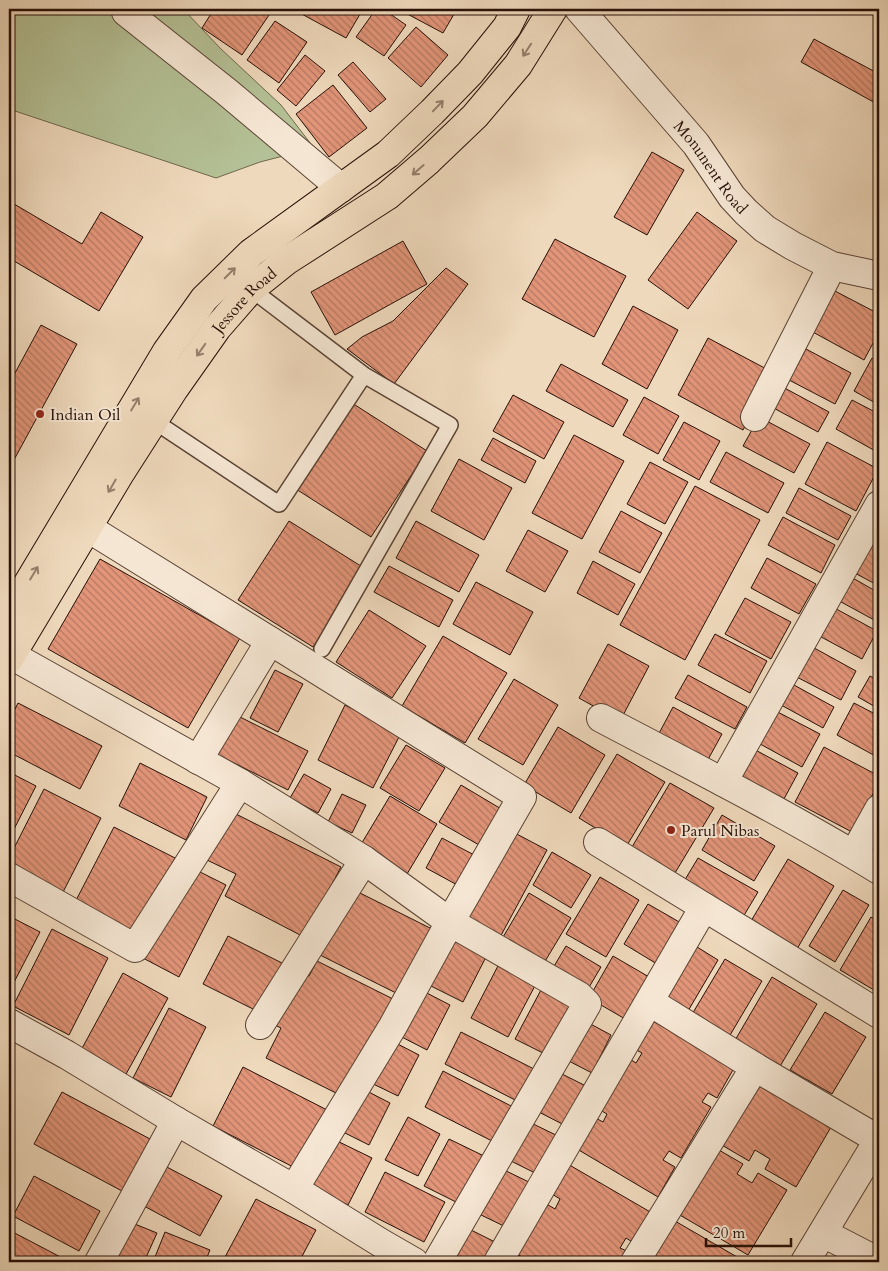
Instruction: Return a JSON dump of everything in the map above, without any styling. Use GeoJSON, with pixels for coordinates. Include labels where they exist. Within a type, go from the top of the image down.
{"type":"FeatureCollection","features":[{"type":"Feature","properties":{"kind":"main road","name":"Jessore Road"},"geometry":{"type":"LineString","coordinates":[[9,615],[167,351],[204,299],[251,253],[388,154],[470,72],[507,27],[516,9]]}},
{"type":"Feature","properties":{"kind":"main road","name":"Jessore Road"},"geometry":{"type":"LineString","coordinates":[[10,657],[119,474],[216,328],[251,289],[286,261],[387,196],[429,160],[475,116],[518,65],[553,9]]}},
{"type":"Feature","properties":{"kind":"street"},"geometry":{"type":"LineString","coordinates":[[128,9],[126,12],[227,92],[340,188]]}},
{"type":"Feature","properties":{"kind":"street","name":"Monunent Road"},"geometry":{"type":"LineString","coordinates":[[579,9],[696,144],[732,197],[746,212],[786,242],[832,266],[879,276]]}},
{"type":"Feature","properties":{"kind":"street"},"geometry":{"type":"LineString","coordinates":[[755,417],[832,266]]}},
{"type":"Feature","properties":{"kind":"street"},"geometry":{"type":"LineString","coordinates":[[723,782],[879,505]]}},
{"type":"Feature","properties":{"kind":"street"},"geometry":{"type":"LineString","coordinates":[[88,528],[522,797],[393,1026],[294,1189]]}},
{"type":"Feature","properties":{"kind":"street"},"geometry":{"type":"LineString","coordinates":[[198,760],[270,641]]}},
{"type":"Feature","properties":{"kind":"street"},"geometry":{"type":"LineString","coordinates":[[10,657],[240,783],[364,860],[450,922],[579,996],[587,1004],[437,1262]]}},
{"type":"Feature","properties":{"kind":"street"},"geometry":{"type":"LineString","coordinates":[[601,718],[723,782],[854,854],[879,870]]}},
{"type":"Feature","properties":{"kind":"street"},"geometry":{"type":"LineString","coordinates":[[9,877],[135,948],[240,783]]}},
{"type":"Feature","properties":{"kind":"street"},"geometry":{"type":"LineString","coordinates":[[854,854],[879,809]]}},
{"type":"Feature","properties":{"kind":"street"},"geometry":{"type":"LineString","coordinates":[[598,842],[879,1014]]}},
{"type":"Feature","properties":{"kind":"street"},"geometry":{"type":"LineString","coordinates":[[260,1025],[364,860]]}},
{"type":"Feature","properties":{"kind":"street"},"geometry":{"type":"LineString","coordinates":[[498,1262],[704,907]]}},
{"type":"Feature","properties":{"kind":"street"},"geometry":{"type":"LineString","coordinates":[[650,1002],[754,1067],[879,1139],[805,1262]]}},
{"type":"Feature","properties":{"kind":"street"},"geometry":{"type":"LineString","coordinates":[[9,1023],[67,1054],[414,1262]]}},
{"type":"Feature","properties":{"kind":"street"},"geometry":{"type":"LineString","coordinates":[[635,1262],[754,1067]]}},
{"type":"Feature","properties":{"kind":"street"},"geometry":{"type":"LineString","coordinates":[[99,1262],[176,1121]]}},
{"type":"Feature","properties":{"kind":"street"},"geometry":{"type":"LineString","coordinates":[[823,1233],[879,1262]]}},
{"type":"Feature","properties":{"kind":"lane"},"geometry":{"type":"LineString","coordinates":[[251,289],[364,375],[450,425],[322,649]]}},
{"type":"Feature","properties":{"kind":"lane"},"geometry":{"type":"LineString","coordinates":[[154,421],[279,504],[364,375]]}},
{"type":"Feature","properties":{"kind":"green space"},"geometry":{"type":"Polygon","coordinates":[[[9,9],[183,9],[221,49],[281,105],[314,148],[260,162],[216,178],[9,109],[9,9]]]}},
{"type":"Feature","properties":{"kind":"building"},"geometry":{"type":"Polygon","coordinates":[[[214,9],[260,9],[269,15],[242,55],[202,28],[214,9]]]}},
{"type":"Feature","properties":{"kind":"building"},"geometry":{"type":"Polygon","coordinates":[[[299,9],[363,9],[346,38],[298,12],[299,9]]]}},
{"type":"Feature","properties":{"kind":"building"},"geometry":{"type":"Polygon","coordinates":[[[376,9],[383,9],[406,25],[384,56],[356,37],[376,9]]]}},
{"type":"Feature","properties":{"kind":"building"},"geometry":{"type":"Polygon","coordinates":[[[398,9],[457,9],[443,33],[398,9]]]}},
{"type":"Feature","properties":{"kind":"building"},"geometry":{"type":"Polygon","coordinates":[[[275,21],[307,42],[279,83],[247,60],[275,21]]]}},
{"type":"Feature","properties":{"kind":"building"},"geometry":{"type":"Polygon","coordinates":[[[416,27],[448,55],[421,87],[388,58],[416,27]]]}},
{"type":"Feature","properties":{"kind":"building"},"geometry":{"type":"Polygon","coordinates":[[[814,39],[879,74],[879,105],[801,62],[814,39]]]}},
{"type":"Feature","properties":{"kind":"building"},"geometry":{"type":"Polygon","coordinates":[[[305,55],[325,71],[296,106],[277,90],[305,55]]]}},
{"type":"Feature","properties":{"kind":"building"},"geometry":{"type":"Polygon","coordinates":[[[353,62],[386,99],[370,112],[338,75],[353,62]]]}},
{"type":"Feature","properties":{"kind":"building"},"geometry":{"type":"Polygon","coordinates":[[[333,85],[367,128],[329,157],[296,114],[333,85]]]}},
{"type":"Feature","properties":{"kind":"building"},"geometry":{"type":"Polygon","coordinates":[[[652,152],[684,170],[647,235],[614,217],[652,152]]]}},
{"type":"Feature","properties":{"kind":"building"},"geometry":{"type":"Polygon","coordinates":[[[9,201],[82,244],[101,212],[143,237],[99,311],[9,258],[9,201]]]}},
{"type":"Feature","properties":{"kind":"building"},"geometry":{"type":"Polygon","coordinates":[[[697,212],[737,241],[688,309],[648,280],[697,212]]]}},
{"type":"Feature","properties":{"kind":"building"},"geometry":{"type":"Polygon","coordinates":[[[555,239],[626,276],[594,337],[522,299],[555,239]]]}},
{"type":"Feature","properties":{"kind":"building"},"geometry":{"type":"Polygon","coordinates":[[[403,241],[427,284],[335,335],[311,292],[403,241]]]}},
{"type":"Feature","properties":{"kind":"building"},"geometry":{"type":"Polygon","coordinates":[[[446,268],[468,284],[394,384],[347,349],[362,337],[393,321],[446,268]]]}},
{"type":"Feature","properties":{"kind":"building"},"geometry":{"type":"Polygon","coordinates":[[[833,290],[879,314],[879,332],[864,360],[811,331],[833,290]]]}},
{"type":"Feature","properties":{"kind":"building"},"geometry":{"type":"Polygon","coordinates":[[[633,306],[678,330],[647,389],[602,364],[633,306]]]}},
{"type":"Feature","properties":{"kind":"building"},"geometry":{"type":"Polygon","coordinates":[[[41,325],[77,344],[15,458],[9,455],[9,384],[41,325]]]}},
{"type":"Feature","properties":{"kind":"building"},"geometry":{"type":"Polygon","coordinates":[[[708,338],[774,373],[743,430],[678,395],[708,338]]]}},
{"type":"Feature","properties":{"kind":"building"},"geometry":{"type":"Polygon","coordinates":[[[806,349],[851,373],[835,404],[789,380],[806,349]]]}},
{"type":"Feature","properties":{"kind":"building"},"geometry":{"type":"Polygon","coordinates":[[[872,358],[879,362],[879,405],[854,391],[872,358]]]}},
{"type":"Feature","properties":{"kind":"building"},"geometry":{"type":"Polygon","coordinates":[[[561,364],[628,400],[613,427],[546,391],[561,364]]]}},
{"type":"Feature","properties":{"kind":"building"},"geometry":{"type":"Polygon","coordinates":[[[779,385],[829,412],[818,432],[768,405],[779,385]]]}},
{"type":"Feature","properties":{"kind":"building"},"geometry":{"type":"Polygon","coordinates":[[[513,395],[564,422],[544,459],[493,431],[513,395]]]}},
{"type":"Feature","properties":{"kind":"building"},"geometry":{"type":"Polygon","coordinates":[[[644,397],[679,416],[658,454],[623,435],[644,397]]]}},
{"type":"Feature","properties":{"kind":"building"},"geometry":{"type":"Polygon","coordinates":[[[852,400],[879,414],[879,453],[836,429],[852,400]]]}},
{"type":"Feature","properties":{"kind":"building"},"geometry":{"type":"Polygon","coordinates":[[[352,403],[427,451],[371,537],[296,489],[352,403]]]}},
{"type":"Feature","properties":{"kind":"building"},"geometry":{"type":"Polygon","coordinates":[[[759,417],[810,444],[794,473],[743,446],[759,417]]]}},
{"type":"Feature","properties":{"kind":"building"},"geometry":{"type":"Polygon","coordinates":[[[684,422],[720,441],[699,480],[663,460],[684,422]]]}},
{"type":"Feature","properties":{"kind":"building"},"geometry":{"type":"Polygon","coordinates":[[[574,435],[624,461],[582,539],[532,513],[574,435]]]}},
{"type":"Feature","properties":{"kind":"building"},"geometry":{"type":"Polygon","coordinates":[[[493,438],[536,461],[525,483],[481,460],[493,438]]]}},
{"type":"Feature","properties":{"kind":"building"},"geometry":{"type":"Polygon","coordinates":[[[827,442],[878,469],[856,511],[805,484],[827,442]]]}},
{"type":"Feature","properties":{"kind":"building"},"geometry":{"type":"Polygon","coordinates":[[[726,452],[784,483],[768,513],[710,482],[726,452]]]}},
{"type":"Feature","properties":{"kind":"building"},"geometry":{"type":"Polygon","coordinates":[[[459,459],[512,488],[484,540],[431,511],[459,459]]]}},
{"type":"Feature","properties":{"kind":"building"},"geometry":{"type":"Polygon","coordinates":[[[650,462],[688,482],[665,524],[627,504],[650,462]]]}},
{"type":"Feature","properties":{"kind":"building"},"geometry":{"type":"Polygon","coordinates":[[[695,486],[760,520],[685,660],[620,625],[695,486]]]}},
{"type":"Feature","properties":{"kind":"building"},"geometry":{"type":"Polygon","coordinates":[[[799,488],[851,516],[838,540],[786,513],[799,488]]]}},
{"type":"Feature","properties":{"kind":"building"},"geometry":{"type":"Polygon","coordinates":[[[621,511],[662,533],[640,573],[599,552],[621,511]]]}},
{"type":"Feature","properties":{"kind":"building"},"geometry":{"type":"Polygon","coordinates":[[[783,517],[835,545],[821,573],[768,545],[783,517]]]}},
{"type":"Feature","properties":{"kind":"building"},"geometry":{"type":"Polygon","coordinates":[[[289,521],[364,568],[313,647],[238,600],[289,521]]]}},
{"type":"Feature","properties":{"kind":"building"},"geometry":{"type":"Polygon","coordinates":[[[416,521],[479,555],[459,592],[396,558],[416,521]]]}},
{"type":"Feature","properties":{"kind":"building"},"geometry":{"type":"Polygon","coordinates":[[[528,530],[568,551],[545,592],[506,571],[528,530]]]}},
{"type":"Feature","properties":{"kind":"building"},"geometry":{"type":"Polygon","coordinates":[[[868,540],[879,546],[879,586],[851,571],[868,540]]]}},
{"type":"Feature","properties":{"kind":"building"},"geometry":{"type":"Polygon","coordinates":[[[767,558],[816,584],[799,614],[751,588],[767,558]]]}},
{"type":"Feature","properties":{"kind":"building"},"geometry":{"type":"Polygon","coordinates":[[[100,559],[240,638],[188,728],[48,649],[100,559]]]}},
{"type":"Feature","properties":{"kind":"building"},"geometry":{"type":"Polygon","coordinates":[[[593,561],[635,584],[618,615],[577,593],[593,561]]]}},
{"type":"Feature","properties":{"kind":"building"},"geometry":{"type":"Polygon","coordinates":[[[389,566],[453,600],[439,627],[374,592],[389,566]]]}},
{"type":"Feature","properties":{"kind":"building"},"geometry":{"type":"Polygon","coordinates":[[[844,573],[879,593],[879,615],[876,621],[832,597],[844,573]]]}},
{"type":"Feature","properties":{"kind":"building"},"geometry":{"type":"Polygon","coordinates":[[[476,582],[533,612],[510,655],[453,624],[476,582]]]}},
{"type":"Feature","properties":{"kind":"building"},"geometry":{"type":"Polygon","coordinates":[[[745,598],[791,622],[771,659],[725,634],[745,598]]]}},
{"type":"Feature","properties":{"kind":"building"},"geometry":{"type":"Polygon","coordinates":[[[827,604],[877,631],[862,659],[812,632],[827,604]]]}},
{"type":"Feature","properties":{"kind":"building"},"geometry":{"type":"Polygon","coordinates":[[[369,610],[426,646],[392,698],[336,662],[369,610]]]}},
{"type":"Feature","properties":{"kind":"building"},"geometry":{"type":"Polygon","coordinates":[[[715,634],[767,661],[750,693],[698,665],[715,634]]]}},
{"type":"Feature","properties":{"kind":"building"},"geometry":{"type":"Polygon","coordinates":[[[443,636],[507,673],[465,743],[402,706],[443,636]]]}},
{"type":"Feature","properties":{"kind":"building"},"geometry":{"type":"Polygon","coordinates":[[[608,644],[649,666],[620,721],[579,698],[608,644]]]}},
{"type":"Feature","properties":{"kind":"building"},"geometry":{"type":"Polygon","coordinates":[[[807,644],[856,671],[841,700],[791,674],[807,644]]]}},
{"type":"Feature","properties":{"kind":"building"},"geometry":{"type":"Polygon","coordinates":[[[275,670],[303,684],[278,732],[250,718],[275,670]]]}},
{"type":"Feature","properties":{"kind":"building"},"geometry":{"type":"Polygon","coordinates":[[[688,675],[747,707],[735,729],[675,698],[688,675]]]}},
{"type":"Feature","properties":{"kind":"building"},"geometry":{"type":"Polygon","coordinates":[[[870,676],[879,681],[879,709],[858,697],[870,676]]]}},
{"type":"Feature","properties":{"kind":"building"},"geometry":{"type":"Polygon","coordinates":[[[514,679],[558,705],[523,765],[478,739],[514,679]]]}},
{"type":"Feature","properties":{"kind":"building"},"geometry":{"type":"Polygon","coordinates":[[[783,679],[834,707],[823,728],[772,700],[783,679]]]}},
{"type":"Feature","properties":{"kind":"building"},"geometry":{"type":"Polygon","coordinates":[[[18,703],[102,746],[80,789],[9,752],[9,721],[18,703]]]}},
{"type":"Feature","properties":{"kind":"building"},"geometry":{"type":"Polygon","coordinates":[[[854,703],[879,716],[879,758],[837,735],[854,703]]]}},
{"type":"Feature","properties":{"kind":"building"},"geometry":{"type":"Polygon","coordinates":[[[345,705],[401,733],[373,788],[318,760],[345,705]]]}},
{"type":"Feature","properties":{"kind":"building"},"geometry":{"type":"Polygon","coordinates":[[[673,707],[722,734],[705,765],[656,739],[673,707]]]}},
{"type":"Feature","properties":{"kind":"building"},"geometry":{"type":"Polygon","coordinates":[[[768,707],[820,734],[802,767],[751,739],[768,707]]]}},
{"type":"Feature","properties":{"kind":"building"},"geometry":{"type":"Polygon","coordinates":[[[236,715],[308,751],[288,790],[216,754],[236,715]]]}},
{"type":"Feature","properties":{"kind":"building"},"geometry":{"type":"Polygon","coordinates":[[[558,727],[605,755],[571,813],[524,785],[558,727]]]}},
{"type":"Feature","properties":{"kind":"building"},"geometry":{"type":"Polygon","coordinates":[[[406,745],[445,768],[419,811],[380,788],[406,745]]]}},
{"type":"Feature","properties":{"kind":"building"},"geometry":{"type":"Polygon","coordinates":[[[748,746],[798,773],[778,810],[728,783],[748,746]]]}},
{"type":"Feature","properties":{"kind":"building"},"geometry":{"type":"Polygon","coordinates":[[[824,747],[879,776],[879,783],[852,832],[795,802],[824,747]]]}},
{"type":"Feature","properties":{"kind":"building"},"geometry":{"type":"Polygon","coordinates":[[[617,754],[665,782],[626,847],[579,818],[617,754]]]}},
{"type":"Feature","properties":{"kind":"building"},"geometry":{"type":"Polygon","coordinates":[[[140,763],[207,797],[186,840],[119,806],[140,763]]]}},
{"type":"Feature","properties":{"kind":"building"},"geometry":{"type":"Polygon","coordinates":[[[9,772],[36,786],[9,839],[9,772]]]}},
{"type":"Feature","properties":{"kind":"building"},"geometry":{"type":"Polygon","coordinates":[[[304,774],[331,789],[318,813],[290,798],[304,774]]]}},
{"type":"Feature","properties":{"kind":"building","name":"Parul Nibas"},"geometry":{"type":"Polygon","coordinates":[[[670,783],[714,808],[672,878],[629,852],[670,783]]]}},
{"type":"Feature","properties":{"kind":"building"},"geometry":{"type":"Polygon","coordinates":[[[461,785],[508,813],[486,849],[439,822],[461,785]]]}},
{"type":"Feature","properties":{"kind":"building"},"geometry":{"type":"Polygon","coordinates":[[[44,789],[101,818],[61,896],[9,869],[9,858],[44,789]]]}},
{"type":"Feature","properties":{"kind":"building"},"geometry":{"type":"Polygon","coordinates":[[[342,794],[366,805],[352,833],[328,822],[342,794]]]}},
{"type":"Feature","properties":{"kind":"building"},"geometry":{"type":"Polygon","coordinates":[[[390,796],[437,824],[407,874],[360,846],[390,796]]]}},
{"type":"Feature","properties":{"kind":"building"},"geometry":{"type":"Polygon","coordinates":[[[232,812],[341,867],[304,937],[225,896],[236,874],[207,860],[232,812]]]}},
{"type":"Feature","properties":{"kind":"building"},"geometry":{"type":"Polygon","coordinates":[[[722,815],[775,846],[754,881],[702,850],[722,815]]]}},
{"type":"Feature","properties":{"kind":"building"},"geometry":{"type":"Polygon","coordinates":[[[114,827],[175,858],[134,940],[72,908],[114,827]]]}},
{"type":"Feature","properties":{"kind":"building"},"geometry":{"type":"Polygon","coordinates":[[[511,831],[547,850],[498,941],[461,922],[511,831]]]}},
{"type":"Feature","properties":{"kind":"building"},"geometry":{"type":"Polygon","coordinates":[[[442,838],[478,857],[461,887],[426,868],[442,838]]]}},
{"type":"Feature","properties":{"kind":"building"},"geometry":{"type":"Polygon","coordinates":[[[552,852],[591,875],[571,908],[533,885],[552,852]]]}},
{"type":"Feature","properties":{"kind":"building"},"geometry":{"type":"Polygon","coordinates":[[[698,858],[758,892],[740,922],[680,888],[698,858]]]}},
{"type":"Feature","properties":{"kind":"building"},"geometry":{"type":"Polygon","coordinates":[[[788,859],[834,886],[794,954],[748,926],[788,859]]]}},
{"type":"Feature","properties":{"kind":"building"},"geometry":{"type":"Polygon","coordinates":[[[188,866],[226,885],[179,977],[141,957],[188,866]]]}},
{"type":"Feature","properties":{"kind":"building"},"geometry":{"type":"Polygon","coordinates":[[[600,877],[639,900],[606,957],[566,934],[600,877]]]}},
{"type":"Feature","properties":{"kind":"building"},"geometry":{"type":"Polygon","coordinates":[[[354,890],[438,932],[404,997],[320,955],[354,890]]]}},
{"type":"Feature","properties":{"kind":"building"},"geometry":{"type":"Polygon","coordinates":[[[843,890],[869,905],[835,962],[809,946],[843,890]]]}},
{"type":"Feature","properties":{"kind":"building"},"geometry":{"type":"Polygon","coordinates":[[[529,893],[571,918],[541,968],[499,944],[529,893]]]}},
{"type":"Feature","properties":{"kind":"building"},"geometry":{"type":"Polygon","coordinates":[[[648,904],[681,923],[657,964],[624,944],[648,904]]]}},
{"type":"Feature","properties":{"kind":"building"},"geometry":{"type":"Polygon","coordinates":[[[9,916],[40,932],[9,992],[9,916]]]}},
{"type":"Feature","properties":{"kind":"building"},"geometry":{"type":"Polygon","coordinates":[[[871,917],[879,922],[879,993],[840,970],[871,917]]]}},
{"type":"Feature","properties":{"kind":"building"},"geometry":{"type":"Polygon","coordinates":[[[52,929],[108,958],[69,1035],[13,1006],[52,929]]]}},
{"type":"Feature","properties":{"kind":"building"},"geometry":{"type":"Polygon","coordinates":[[[228,936],[284,964],[259,1012],[203,984],[228,936]]]}},
{"type":"Feature","properties":{"kind":"building"},"geometry":{"type":"Polygon","coordinates":[[[452,937],[487,955],[463,1002],[427,984],[452,937]]]}},
{"type":"Feature","properties":{"kind":"building"},"geometry":{"type":"Polygon","coordinates":[[[689,942],[718,960],[688,1011],[658,994],[689,942]]]}},
{"type":"Feature","properties":{"kind":"building"},"geometry":{"type":"Polygon","coordinates":[[[566,946],[601,967],[585,994],[550,973],[566,946]]]}},
{"type":"Feature","properties":{"kind":"building"},"geometry":{"type":"Polygon","coordinates":[[[613,956],[656,981],[632,1023],[589,998],[613,956]]]}},
{"type":"Feature","properties":{"kind":"building"},"geometry":{"type":"Polygon","coordinates":[[[725,959],[762,981],[726,1042],[688,1021],[725,959]]]}},
{"type":"Feature","properties":{"kind":"building"},"geometry":{"type":"Polygon","coordinates":[[[501,960],[538,980],[508,1037],[471,1018],[501,960]]]}},
{"type":"Feature","properties":{"kind":"building"},"geometry":{"type":"Polygon","coordinates":[[[317,961],[393,999],[340,1095],[266,1058],[281,1028],[269,1022],[296,970],[309,976],[317,961]]]}},
{"type":"Feature","properties":{"kind":"building"},"geometry":{"type":"Polygon","coordinates":[[[123,973],[168,998],[125,1076],[80,1052],[123,973]]]}},
{"type":"Feature","properties":{"kind":"building"},"geometry":{"type":"Polygon","coordinates":[[[772,977],[817,1004],[779,1068],[734,1042],[772,977]]]}},
{"type":"Feature","properties":{"kind":"building"},"geometry":{"type":"Polygon","coordinates":[[[542,988],[573,1004],[547,1055],[515,1039],[542,988]]]}},
{"type":"Feature","properties":{"kind":"building"},"geometry":{"type":"Polygon","coordinates":[[[419,989],[450,1005],[427,1050],[396,1034],[419,989]]]}},
{"type":"Feature","properties":{"kind":"building"},"geometry":{"type":"Polygon","coordinates":[[[169,1008],[206,1027],[171,1097],[133,1078],[169,1008]]]}},
{"type":"Feature","properties":{"kind":"building"},"geometry":{"type":"Polygon","coordinates":[[[825,1012],[866,1037],[832,1094],[790,1070],[825,1012]]]}},
{"type":"Feature","properties":{"kind":"building"},"geometry":{"type":"Polygon","coordinates":[[[648,1018],[734,1068],[717,1098],[708,1093],[702,1102],[711,1107],[681,1158],[669,1151],[663,1160],[675,1167],[658,1197],[572,1146],[590,1115],[603,1122],[607,1114],[595,1107],[625,1056],[636,1063],[642,1053],[631,1047],[648,1018]]]}},
{"type":"Feature","properties":{"kind":"building"},"geometry":{"type":"Polygon","coordinates":[[[583,1020],[611,1035],[592,1073],[563,1058],[583,1020]]]}},
{"type":"Feature","properties":{"kind":"building"},"geometry":{"type":"Polygon","coordinates":[[[461,1032],[534,1069],[517,1101],[445,1064],[461,1032]]]}},
{"type":"Feature","properties":{"kind":"building"},"geometry":{"type":"Polygon","coordinates":[[[386,1038],[419,1055],[398,1096],[365,1080],[386,1038]]]}},
{"type":"Feature","properties":{"kind":"building"},"geometry":{"type":"Polygon","coordinates":[[[243,1067],[331,1112],[301,1171],[213,1126],[243,1067]]]}},
{"type":"Feature","properties":{"kind":"building"},"geometry":{"type":"Polygon","coordinates":[[[554,1070],[592,1089],[572,1129],[533,1109],[554,1070]]]}},
{"type":"Feature","properties":{"kind":"building"},"geometry":{"type":"Polygon","coordinates":[[[443,1071],[513,1107],[494,1142],[425,1107],[443,1071]]]}},
{"type":"Feature","properties":{"kind":"building"},"geometry":{"type":"Polygon","coordinates":[[[759,1079],[834,1122],[796,1187],[765,1169],[770,1159],[755,1150],[749,1161],[720,1144],[759,1079]]]}},
{"type":"Feature","properties":{"kind":"building"},"geometry":{"type":"Polygon","coordinates":[[[359,1087],[390,1103],[369,1145],[337,1129],[359,1087]]]}},
{"type":"Feature","properties":{"kind":"building"},"geometry":{"type":"Polygon","coordinates":[[[62,1092],[150,1139],[122,1191],[34,1144],[62,1092]]]}},
{"type":"Feature","properties":{"kind":"building"},"geometry":{"type":"Polygon","coordinates":[[[408,1117],[440,1134],[418,1176],[385,1160],[408,1117]]]}},
{"type":"Feature","properties":{"kind":"building"},"geometry":{"type":"Polygon","coordinates":[[[527,1121],[560,1137],[539,1175],[507,1159],[527,1121]]]}},
{"type":"Feature","properties":{"kind":"building"},"geometry":{"type":"Polygon","coordinates":[[[329,1137],[372,1158],[348,1205],[305,1184],[329,1137]]]}},
{"type":"Feature","properties":{"kind":"building"},"geometry":{"type":"Polygon","coordinates":[[[449,1139],[484,1156],[460,1204],[424,1186],[449,1139]]]}},
{"type":"Feature","properties":{"kind":"building"},"geometry":{"type":"Polygon","coordinates":[[[712,1146],[743,1164],[737,1174],[752,1183],[758,1173],[787,1190],[748,1255],[673,1211],[712,1146]]]}},
{"type":"Feature","properties":{"kind":"building"},"geometry":{"type":"Polygon","coordinates":[[[566,1163],[652,1213],[634,1243],[626,1238],[620,1248],[629,1252],[623,1262],[523,1262],[525,1259],[514,1252],[543,1202],[555,1209],[560,1199],[549,1192],[566,1163]]]}},
{"type":"Feature","properties":{"kind":"building"},"geometry":{"type":"Polygon","coordinates":[[[163,1165],[222,1196],[200,1236],[142,1205],[163,1165]]]}},
{"type":"Feature","properties":{"kind":"building"},"geometry":{"type":"Polygon","coordinates":[[[502,1169],[533,1184],[510,1229],[479,1214],[502,1169]]]}},
{"type":"Feature","properties":{"kind":"building"},"geometry":{"type":"Polygon","coordinates":[[[385,1172],[445,1202],[424,1242],[365,1212],[385,1172]]]}},
{"type":"Feature","properties":{"kind":"building"},"geometry":{"type":"Polygon","coordinates":[[[879,1174],[879,1185],[875,1183],[879,1174]]]}},
{"type":"Feature","properties":{"kind":"building"},"geometry":{"type":"Polygon","coordinates":[[[34,1176],[100,1211],[79,1251],[13,1216],[34,1176]]]}},
{"type":"Feature","properties":{"kind":"building"},"geometry":{"type":"Polygon","coordinates":[[[256,1199],[316,1230],[299,1262],[235,1262],[225,1257],[256,1199]]]}},
{"type":"Feature","properties":{"kind":"building"},"geometry":{"type":"Polygon","coordinates":[[[668,1217],[744,1261],[642,1262],[668,1217]]]}},
{"type":"Feature","properties":{"kind":"building"},"geometry":{"type":"Polygon","coordinates":[[[130,1222],[157,1233],[144,1262],[112,1262],[130,1222]]]}},
{"type":"Feature","properties":{"kind":"building"},"geometry":{"type":"Polygon","coordinates":[[[467,1228],[495,1242],[485,1262],[461,1262],[452,1257],[467,1228]]]}},
{"type":"Feature","properties":{"kind":"building"},"geometry":{"type":"Polygon","coordinates":[[[9,1230],[70,1262],[9,1262],[9,1230]]]}},
{"type":"Feature","properties":{"kind":"building"},"geometry":{"type":"Polygon","coordinates":[[[165,1232],[210,1250],[205,1262],[153,1262],[165,1232]]]}},
{"type":"Feature","properties":{"kind":"place","name":"Indian Oil"},"geometry":{"type":"Point","coordinates":[40,414]}},
{"type":"Feature","properties":{"kind":"place","name":"Parul Nibas"},"geometry":{"type":"Point","coordinates":[671,830]}}]}
